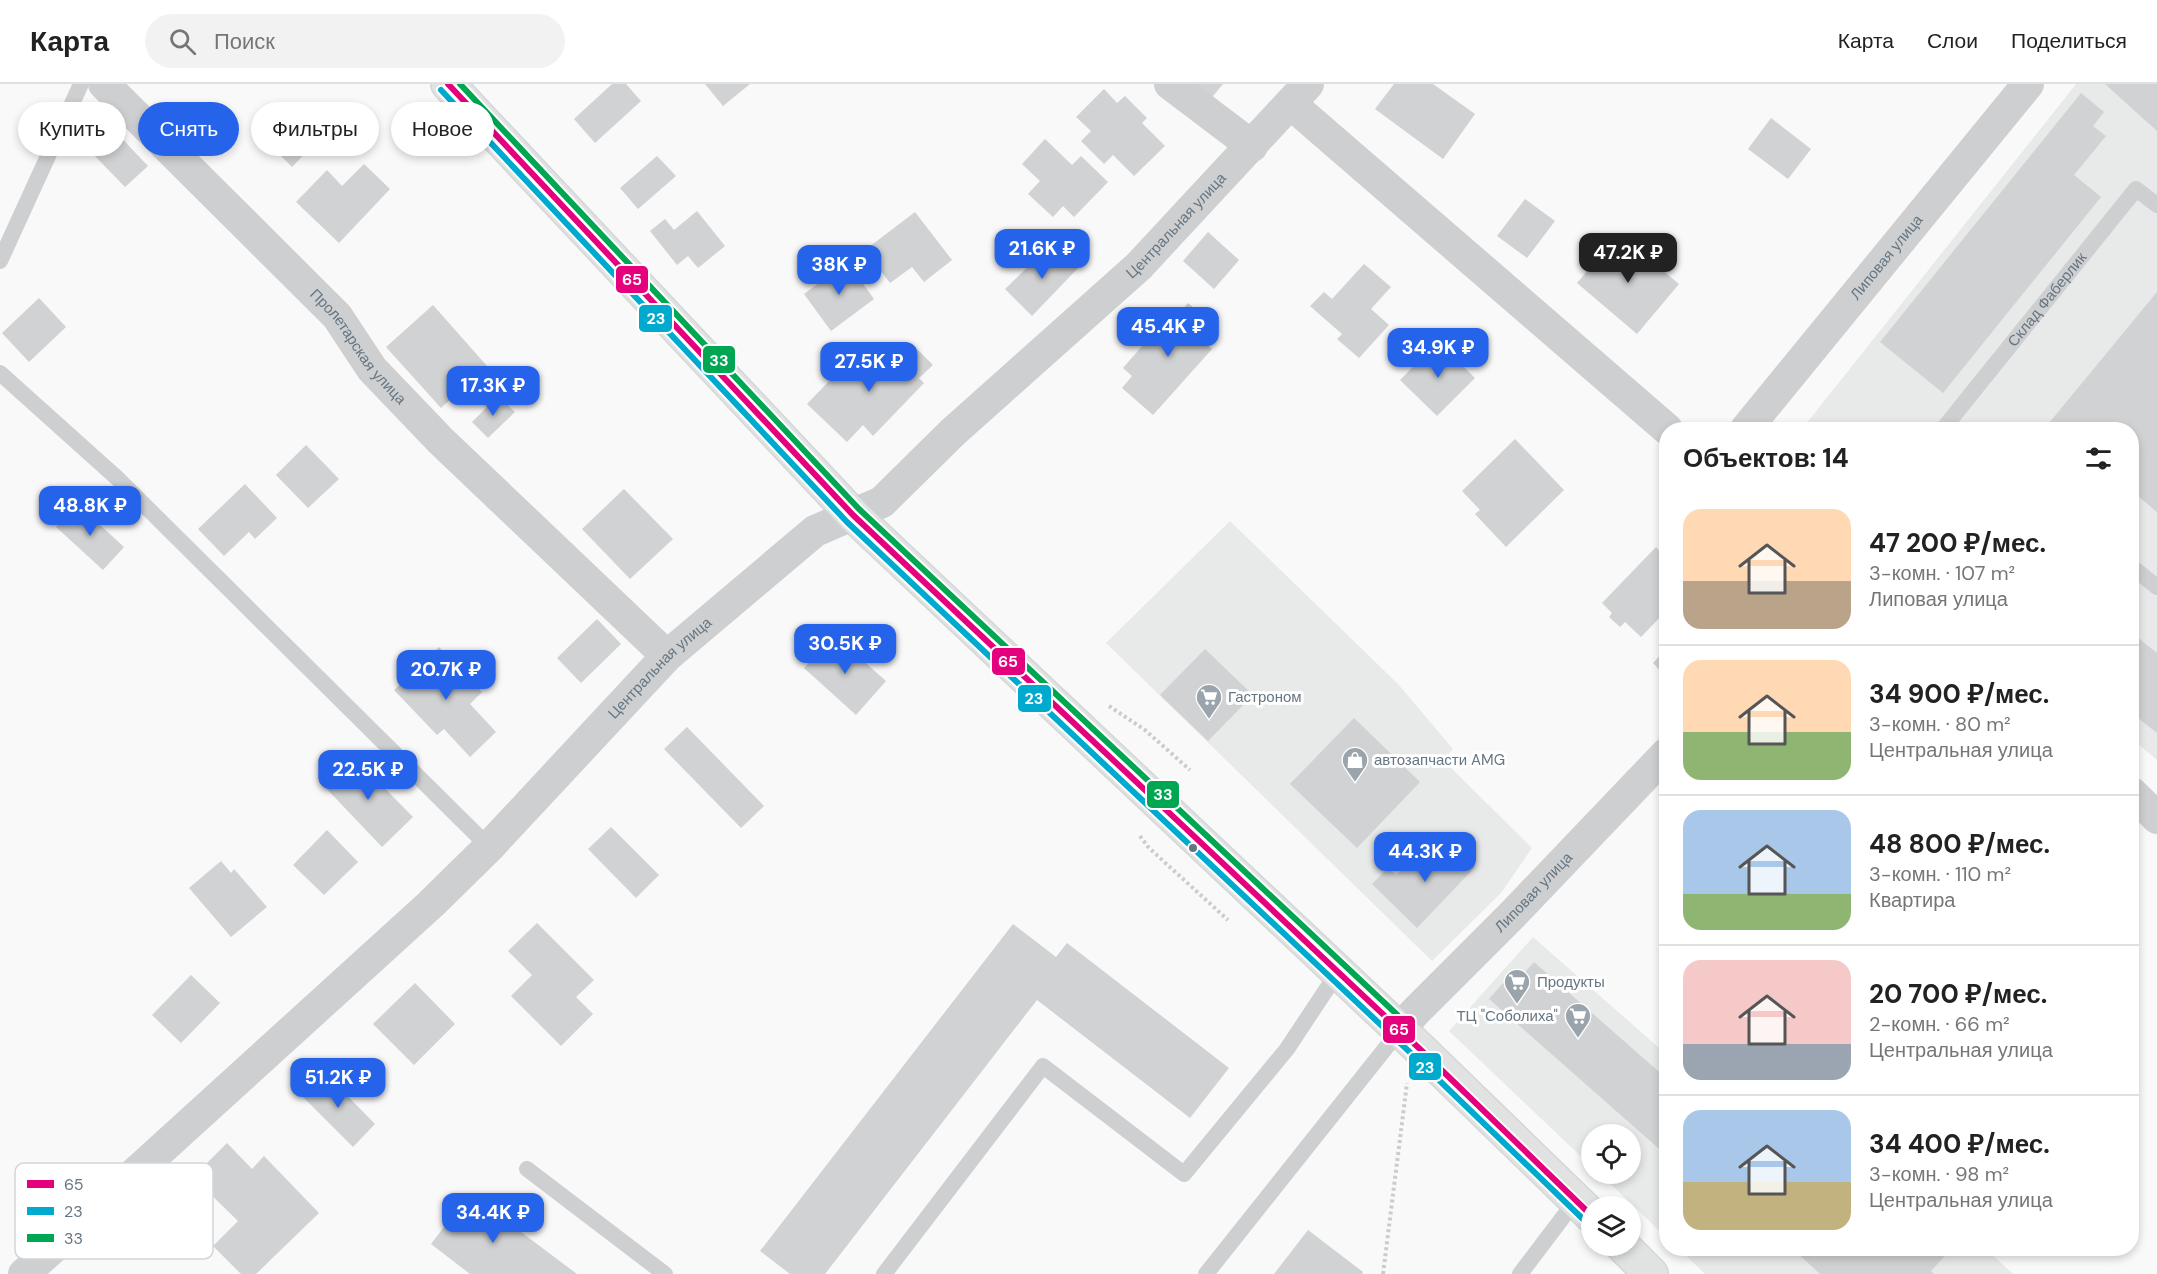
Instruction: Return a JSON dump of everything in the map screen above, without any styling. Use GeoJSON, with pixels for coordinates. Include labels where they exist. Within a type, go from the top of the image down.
{"type":"FeatureCollection","features":[{"type":"Feature","properties":{"kind":"main road"},"geometry":{"type":"LineString","coordinates":[[448,84],[853,515],[1411,1040],[1581,1205]]}},
{"type":"Feature","properties":{"kind":"main road"},"geometry":{"type":"LineString","coordinates":[[1633,1256],[1652,1274]]}},
{"type":"Feature","properties":{"kind":"street","name":"Пролетарская улица"},"geometry":{"type":"LineString","coordinates":[[104,84],[337,316],[372,369],[441,441],[668,656]]}},
{"type":"Feature","properties":{"kind":"street"},"geometry":{"type":"LineString","coordinates":[[1170,84],[1252,146]]}},
{"type":"Feature","properties":{"kind":"street","name":"Липовая улица"},"geometry":{"type":"LineString","coordinates":[[1752,422],[2028,84]]}},
{"type":"Feature","properties":{"kind":"street","name":"Центральная улица"},"geometry":{"type":"LineString","coordinates":[[146,1163],[431,904],[489,847],[668,656],[815,531],[882,502],[953,432],[1139,266],[1299,94]]}},
{"type":"Feature","properties":{"kind":"street"},"geometry":{"type":"LineString","coordinates":[[1299,94],[1659,422]]}},
{"type":"Feature","properties":{"kind":"street","name":"Липовая улица"},"geometry":{"type":"LineString","coordinates":[[1411,1040],[1415,1012],[1515,912],[1659,761]]}},
{"type":"Feature","properties":{"kind":"street"},"geometry":{"type":"LineString","coordinates":[[2139,800],[2157,818]]}},
{"type":"Feature","properties":{"kind":"street","name":"Центральная улица"},"geometry":{"type":"LineString","coordinates":[[24,1274],[40,1259]]}},
{"type":"Feature","properties":{"kind":"lane"},"geometry":{"type":"LineString","coordinates":[[0,261],[81,84]]}},
{"type":"Feature","properties":{"kind":"lane","name":"Склад Фаберлик"},"geometry":{"type":"LineString","coordinates":[[1952,422],[2136,189],[2157,205]]}},
{"type":"Feature","properties":{"kind":"lane"},"geometry":{"type":"LineString","coordinates":[[0,373],[117,478],[489,847]]}},
{"type":"Feature","properties":{"kind":"lane"},"geometry":{"type":"LineString","coordinates":[[2139,572],[2157,586]]}},
{"type":"Feature","properties":{"kind":"lane"},"geometry":{"type":"LineString","coordinates":[[884,1274],[1043,1066],[1184,1174],[1287,1049],[1338,972]]}},
{"type":"Feature","properties":{"kind":"lane"},"geometry":{"type":"LineString","coordinates":[[1206,1274],[1411,1040]]}},
{"type":"Feature","properties":{"kind":"lane"},"geometry":{"type":"LineString","coordinates":[[527,1169],[665,1274]]}},
{"type":"Feature","properties":{"kind":"lane"},"geometry":{"type":"LineString","coordinates":[[1520,1274],[1581,1211]]}},
{"type":"Feature","properties":{"kind":"path"},"geometry":{"type":"LineString","coordinates":[[1383,1274],[1411,1040]]}},
{"type":"Feature","properties":{"kind":"shaded area"},"geometry":{"type":"Polygon","coordinates":[[[2076,84],[2157,84],[2157,760],[2139,745],[2139,422],[1808,422],[2076,84]]]}},
{"type":"Feature","properties":{"kind":"shaded area"},"geometry":{"type":"Polygon","coordinates":[[[1230,521],[1399,685],[1453,749],[1443,760],[1532,848],[1501,893],[1432,961],[1106,643],[1230,521]]]}},
{"type":"Feature","properties":{"kind":"shaded area"},"geometry":{"type":"Polygon","coordinates":[[[1533,937],[1659,1048],[1659,1230],[1641,1213],[1641,1196],[1623,1196],[1611,1184],[1641,1184],[1641,1124],[1581,1124],[1581,1156],[1449,1031],[1533,937]]]}},
{"type":"Feature","properties":{"kind":"shaded area"},"geometry":{"type":"Polygon","coordinates":[[[1686,1256],[1994,1256],[2013,1274],[1705,1274],[1686,1256]]]}},
{"type":"Feature","properties":{"kind":"building"},"geometry":{"type":"Polygon","coordinates":[[[612,84],[626,84],[641,101],[595,143],[574,119],[612,84]]]}},
{"type":"Feature","properties":{"kind":"building"},"geometry":{"type":"Polygon","coordinates":[[[705,84],[750,84],[723,106],[705,84]]]}},
{"type":"Feature","properties":{"kind":"building"},"geometry":{"type":"Polygon","coordinates":[[[1189,84],[1223,84],[1209,101],[1189,84]]]}},
{"type":"Feature","properties":{"kind":"building"},"geometry":{"type":"Polygon","coordinates":[[[1394,84],[1433,84],[1475,114],[1443,159],[1375,109],[1394,84]]]}},
{"type":"Feature","properties":{"kind":"building"},"geometry":{"type":"Polygon","coordinates":[[[2105,84],[2157,84],[2157,131],[2105,84]]]}},
{"type":"Feature","properties":{"kind":"building"},"geometry":{"type":"Polygon","coordinates":[[[1104,89],[1117,103],[1125,96],[1147,118],[1142,123],[1165,146],[1134,176],[1113,155],[1104,164],[1081,141],[1091,131],[1076,117],[1104,89]]]}},
{"type":"Feature","properties":{"kind":"building"},"geometry":{"type":"Polygon","coordinates":[[[2081,93],[2104,112],[2093,126],[2106,136],[2074,175],[2101,197],[1943,393],[1880,342],[2081,93]]]}},
{"type":"Feature","properties":{"kind":"building"},"geometry":{"type":"Polygon","coordinates":[[[1771,118],[1811,149],[1788,179],[1748,149],[1771,118]]]}},
{"type":"Feature","properties":{"kind":"building"},"geometry":{"type":"Polygon","coordinates":[[[1045,139],[1072,165],[1081,156],[1108,182],[1074,217],[1063,206],[1053,217],[1028,194],[1040,181],[1022,164],[1045,139]]]}},
{"type":"Feature","properties":{"kind":"building"},"geometry":{"type":"Polygon","coordinates":[[[126,143],[148,166],[125,187],[95,156],[126,156],[126,143]]]}},
{"type":"Feature","properties":{"kind":"building"},"geometry":{"type":"Polygon","coordinates":[[[281,156],[303,156],[292,167],[281,156]]]}},
{"type":"Feature","properties":{"kind":"building"},"geometry":{"type":"Polygon","coordinates":[[[657,156],[676,176],[638,209],[620,188],[657,156]]]}},
{"type":"Feature","properties":{"kind":"building"},"geometry":{"type":"Polygon","coordinates":[[[364,164],[390,189],[339,243],[296,202],[327,170],[342,186],[364,164]]]}},
{"type":"Feature","properties":{"kind":"building"},"geometry":{"type":"Polygon","coordinates":[[[1525,199],[1555,221],[1527,258],[1497,236],[1525,199]]]}},
{"type":"Feature","properties":{"kind":"building"},"geometry":{"type":"Polygon","coordinates":[[[697,211],[725,246],[698,268],[688,256],[677,265],[650,231],[665,219],[674,230],[697,211]]]}},
{"type":"Feature","properties":{"kind":"building"},"geometry":{"type":"Polygon","coordinates":[[[915,212],[952,260],[924,282],[912,267],[890,283],[865,250],[915,212]]]}},
{"type":"Feature","properties":{"kind":"building"},"geometry":{"type":"Polygon","coordinates":[[[1208,232],[1239,260],[1214,289],[1183,261],[1208,232]]]}},
{"type":"Feature","properties":{"kind":"building"},"geometry":{"type":"Polygon","coordinates":[[[1619,234],[1679,284],[1637,334],[1577,283],[1619,234]]]}},
{"type":"Feature","properties":{"kind":"building"},"geometry":{"type":"Polygon","coordinates":[[[1061,246],[1081,265],[1032,316],[1005,289],[1038,257],[1044,263],[1061,246]]]}},
{"type":"Feature","properties":{"kind":"building"},"geometry":{"type":"Polygon","coordinates":[[[847,262],[874,299],[831,331],[804,294],[847,262]]]}},
{"type":"Feature","properties":{"kind":"building"},"geometry":{"type":"Polygon","coordinates":[[[1364,264],[1391,287],[1371,309],[1389,325],[1359,358],[1337,339],[1342,334],[1310,306],[1324,292],[1332,299],[1364,264]]]}},
{"type":"Feature","properties":{"kind":"building"},"geometry":{"type":"Polygon","coordinates":[[[2157,292],[2157,512],[2139,497],[2139,422],[2050,422],[2157,292]]]}},
{"type":"Feature","properties":{"kind":"building"},"geometry":{"type":"Polygon","coordinates":[[[39,298],[66,327],[29,362],[2,333],[39,298]]]}},
{"type":"Feature","properties":{"kind":"building"},"geometry":{"type":"Polygon","coordinates":[[[1188,303],[1217,327],[1204,342],[1212,349],[1153,415],[1122,388],[1132,376],[1123,368],[1171,313],[1176,317],[1188,303]]]}},
{"type":"Feature","properties":{"kind":"building"},"geometry":{"type":"Polygon","coordinates":[[[433,305],[487,366],[441,408],[386,347],[433,305]]]}},
{"type":"Feature","properties":{"kind":"building"},"geometry":{"type":"Polygon","coordinates":[[[1438,341],[1475,378],[1437,416],[1400,380],[1438,341]]]}},
{"type":"Feature","properties":{"kind":"building"},"geometry":{"type":"Polygon","coordinates":[[[912,344],[933,365],[919,378],[924,383],[873,436],[863,425],[847,442],[807,404],[858,351],[876,368],[870,374],[877,380],[912,344]]]}},
{"type":"Feature","properties":{"kind":"building"},"geometry":{"type":"Polygon","coordinates":[[[498,396],[515,412],[488,438],[472,422],[498,396]]]}},
{"type":"Feature","properties":{"kind":"building"},"geometry":{"type":"Polygon","coordinates":[[[1515,439],[1564,490],[1506,547],[1475,514],[1480,510],[1462,491],[1515,439]]]}},
{"type":"Feature","properties":{"kind":"building"},"geometry":{"type":"Polygon","coordinates":[[[306,445],[339,479],[308,508],[276,475],[306,445]]]}},
{"type":"Feature","properties":{"kind":"building"},"geometry":{"type":"Polygon","coordinates":[[[245,484],[277,518],[255,539],[249,532],[224,556],[198,529],[245,484]]]}},
{"type":"Feature","properties":{"kind":"building"},"geometry":{"type":"Polygon","coordinates":[[[624,489],[673,539],[630,579],[582,529],[624,489]]]}},
{"type":"Feature","properties":{"kind":"building"},"geometry":{"type":"Polygon","coordinates":[[[77,504],[124,547],[103,570],[56,527],[77,504]]]}},
{"type":"Feature","properties":{"kind":"building"},"geometry":{"type":"Polygon","coordinates":[[[1656,547],[1659,550],[1659,618],[1641,637],[1625,622],[1620,627],[1609,617],[1612,613],[1602,603],[1656,547]]]}},
{"type":"Feature","properties":{"kind":"building"},"geometry":{"type":"Polygon","coordinates":[[[597,619],[621,644],[581,683],[557,658],[597,619]]]}},
{"type":"Feature","properties":{"kind":"building"},"geometry":{"type":"Polygon","coordinates":[[[834,635],[886,681],[856,715],[804,668],[834,635]]]}},
{"type":"Feature","properties":{"kind":"building"},"geometry":{"type":"Polygon","coordinates":[[[2139,639],[2157,653],[2157,733],[2139,719],[2139,639]]]}},
{"type":"Feature","properties":{"kind":"building"},"geometry":{"type":"Polygon","coordinates":[[[439,647],[482,692],[470,704],[496,732],[470,757],[444,729],[437,735],[394,690],[439,647]]]}},
{"type":"Feature","properties":{"kind":"building"},"geometry":{"type":"Polygon","coordinates":[[[1205,649],[1253,695],[1208,741],[1160,695],[1205,649]]]}},
{"type":"Feature","properties":{"kind":"building"},"geometry":{"type":"Polygon","coordinates":[[[1659,657],[1659,669],[1653,663],[1659,657]]]}},
{"type":"Feature","properties":{"kind":"building","name":"автозапчасти AMG"},"geometry":{"type":"Polygon","coordinates":[[[1354,718],[1420,782],[1357,848],[1290,784],[1354,718]]]}},
{"type":"Feature","properties":{"kind":"building"},"geometry":{"type":"Polygon","coordinates":[[[687,727],[764,806],[741,828],[664,749],[687,727]]]}},
{"type":"Feature","properties":{"kind":"building"},"geometry":{"type":"Polygon","coordinates":[[[353,756],[413,817],[382,847],[323,785],[353,756]]]}},
{"type":"Feature","properties":{"kind":"building"},"geometry":{"type":"Polygon","coordinates":[[[611,827],[659,875],[636,898],[588,849],[611,827]]]}},
{"type":"Feature","properties":{"kind":"building"},"geometry":{"type":"Polygon","coordinates":[[[327,830],[358,862],[324,895],[293,865],[327,830]]]}},
{"type":"Feature","properties":{"kind":"building"},"geometry":{"type":"Polygon","coordinates":[[[1446,840],[1475,867],[1417,928],[1372,884],[1388,868],[1396,875],[1417,855],[1424,862],[1446,840]]]}},
{"type":"Feature","properties":{"kind":"building"},"geometry":{"type":"Polygon","coordinates":[[[221,861],[231,873],[234,869],[267,907],[231,937],[189,888],[221,861]]]}},
{"type":"Feature","properties":{"kind":"building"},"geometry":{"type":"Polygon","coordinates":[[[537,923],[594,980],[576,997],[593,1014],[561,1046],[511,996],[532,975],[508,951],[537,923]]]}},
{"type":"Feature","properties":{"kind":"building"},"geometry":{"type":"Polygon","coordinates":[[[1013,924],[1056,957],[1067,943],[1229,1068],[1190,1118],[1037,1000],[825,1274],[790,1274],[760,1251],[1013,924]]]}},
{"type":"Feature","properties":{"kind":"building","name":"ТЦ \"Соболиха\""},"geometry":{"type":"Polygon","coordinates":[[[1534,962],[1659,1072],[1659,1149],[1641,1133],[1641,1124],[1631,1124],[1489,999],[1503,983],[1510,989],[1534,962]]]}},
{"type":"Feature","properties":{"kind":"building"},"geometry":{"type":"Polygon","coordinates":[[[191,975],[220,1003],[181,1043],[152,1015],[191,975]]]}},
{"type":"Feature","properties":{"kind":"building"},"geometry":{"type":"Polygon","coordinates":[[[415,983],[455,1024],[414,1065],[373,1024],[415,983]]]}},
{"type":"Feature","properties":{"kind":"building"},"geometry":{"type":"Polygon","coordinates":[[[324,1072],[375,1124],[353,1147],[301,1095],[324,1072]]]}},
{"type":"Feature","properties":{"kind":"building"},"geometry":{"type":"Polygon","coordinates":[[[227,1143],[252,1169],[264,1156],[319,1213],[256,1274],[241,1274],[213,1246],[238,1221],[213,1197],[213,1163],[207,1163],[227,1143]]]}},
{"type":"Feature","properties":{"kind":"building"},"geometry":{"type":"Polygon","coordinates":[[[470,1193],[577,1274],[470,1274],[431,1244],[470,1193]]]}},
{"type":"Feature","properties":{"kind":"building"},"geometry":{"type":"Polygon","coordinates":[[[1308,1230],[1363,1272],[1362,1274],[1274,1274],[1308,1230]]]}},
{"type":"Feature","properties":{"kind":"building"},"geometry":{"type":"Polygon","coordinates":[[[1801,1256],[1945,1256],[1931,1271],[1934,1274],[1820,1274],[1801,1256]]]}},
{"type":"Feature","properties":{"kind":"transit line","name":"65"},"geometry":{"type":"LineString","coordinates":[[448,84],[853,515],[1422,1051],[1581,1205]]}},
{"type":"Feature","properties":{"kind":"transit line","name":"33"},"geometry":{"type":"LineString","coordinates":[[460,84],[859,509],[1406,1023]]}},
{"type":"Feature","properties":{"kind":"transit line","name":"23"},"geometry":{"type":"LineString","coordinates":[[441,90],[847,522],[1416,1058],[1581,1217]]}},
{"type":"Feature","properties":{"kind":"place","name":"Гастроном"},"geometry":{"type":"Point","coordinates":[1209,720]}},
{"type":"Feature","properties":{"kind":"place","name":"автозапчасти AMG"},"geometry":{"type":"Point","coordinates":[1355,783]}},
{"type":"Feature","properties":{"kind":"place","name":"Продукты"},"geometry":{"type":"Point","coordinates":[1517,1005]}},
{"type":"Feature","properties":{"kind":"place","name":"ТЦ \"Соболиха\""},"geometry":{"type":"Point","coordinates":[1578,1039]}}]}
